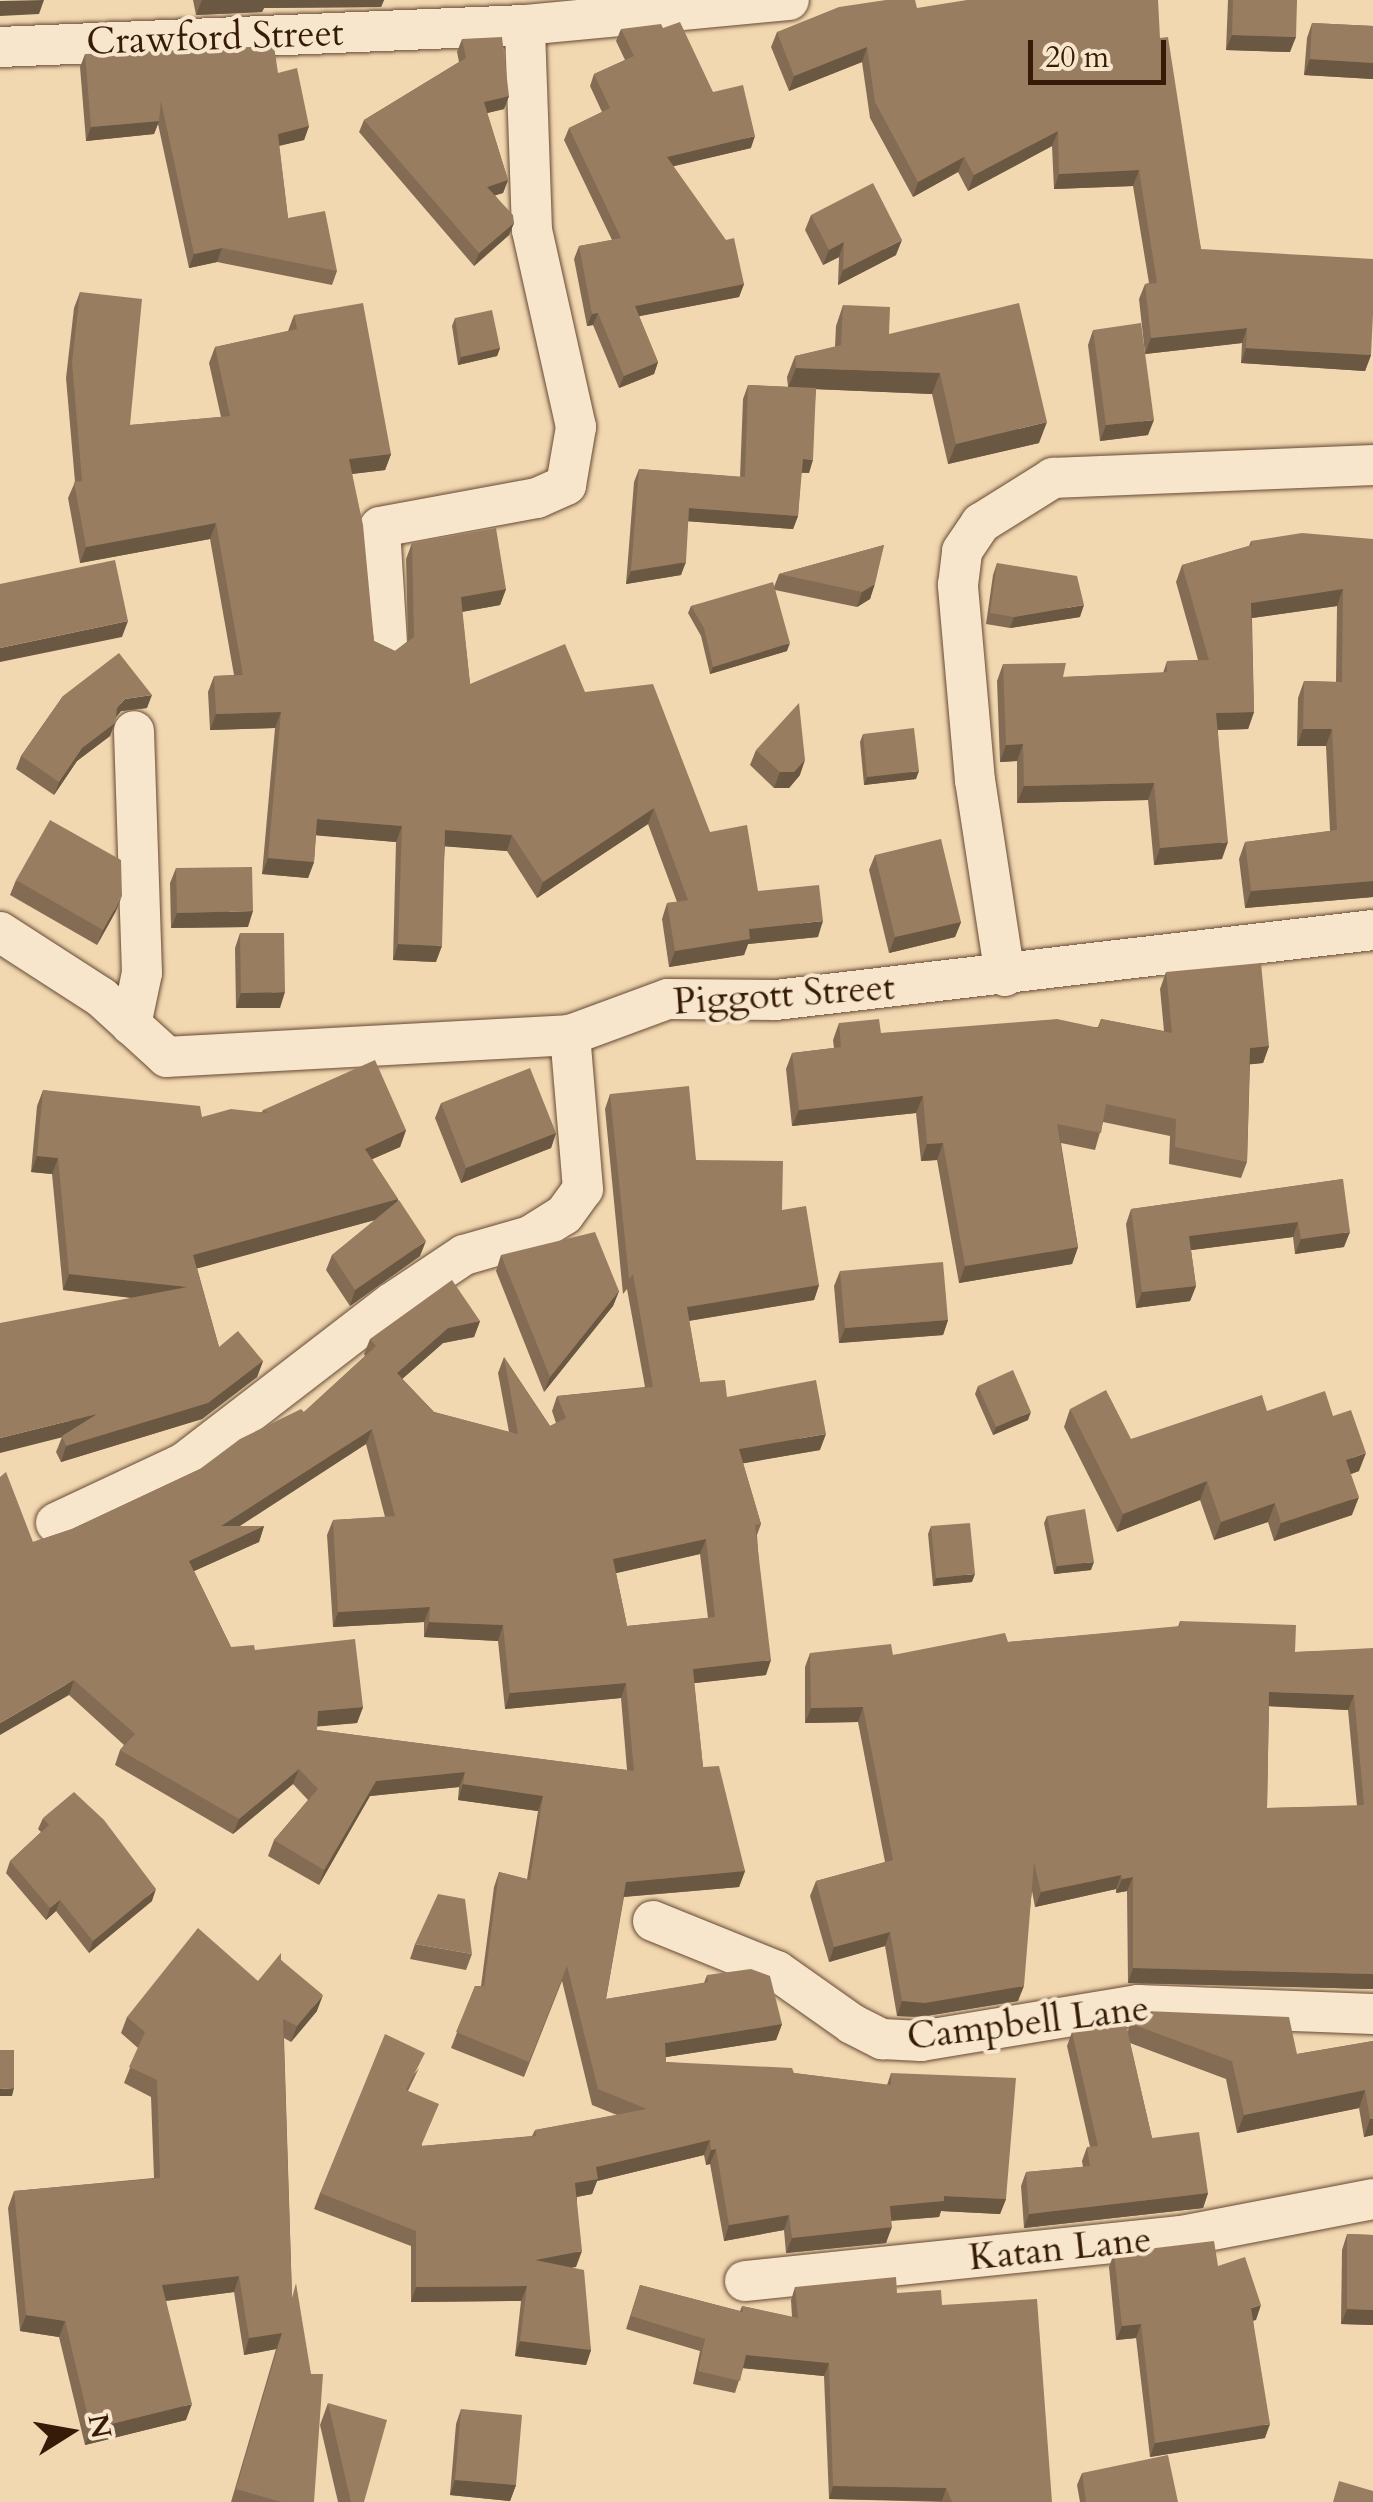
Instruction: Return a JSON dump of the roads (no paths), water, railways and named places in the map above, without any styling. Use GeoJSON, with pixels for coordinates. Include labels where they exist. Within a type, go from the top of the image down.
{"type":"FeatureCollection","features":[{"type":"Feature","properties":{"kind":"street","name":"Crawford Street"},"geometry":{"type":"LineString","coordinates":[[0,47],[525,25],[790,0]]}},
{"type":"Feature","properties":{"kind":"street"},"geometry":{"type":"LineString","coordinates":[[386,643],[380,528],[537,498],[566,486],[576,426],[532,230],[525,25]]}},
{"type":"Feature","properties":{"kind":"street"},"geometry":{"type":"LineString","coordinates":[[1005,976],[975,781],[958,585],[962,551],[982,523],[1053,478],[1373,466]]}},
{"type":"Feature","properties":{"kind":"street"},"geometry":{"type":"LineString","coordinates":[[131,1025],[142,973],[134,731]]}},
{"type":"Feature","properties":{"kind":"street","name":"Piggott Street"},"geometry":{"type":"LineString","coordinates":[[0,932],[101,997],[167,1057],[570,1036],[668,999],[776,1000],[1373,930]]}},
{"type":"Feature","properties":{"kind":"street"},"geometry":{"type":"LineString","coordinates":[[56,1523],[184,1463],[392,1302],[464,1254],[530,1236],[564,1215],[583,1189],[570,1036]]}},
{"type":"Feature","properties":{"kind":"street","name":"Campbell Lane"},"geometry":{"type":"LineString","coordinates":[[653,1922],[777,1971],[852,2024],[882,2038],[922,2041],[1138,2005],[1373,2014]]}},
{"type":"Feature","properties":{"kind":"street","name":"Katan Lane"},"geometry":{"type":"LineString","coordinates":[[745,2282],[1181,2236],[1373,2199]]}}]}
